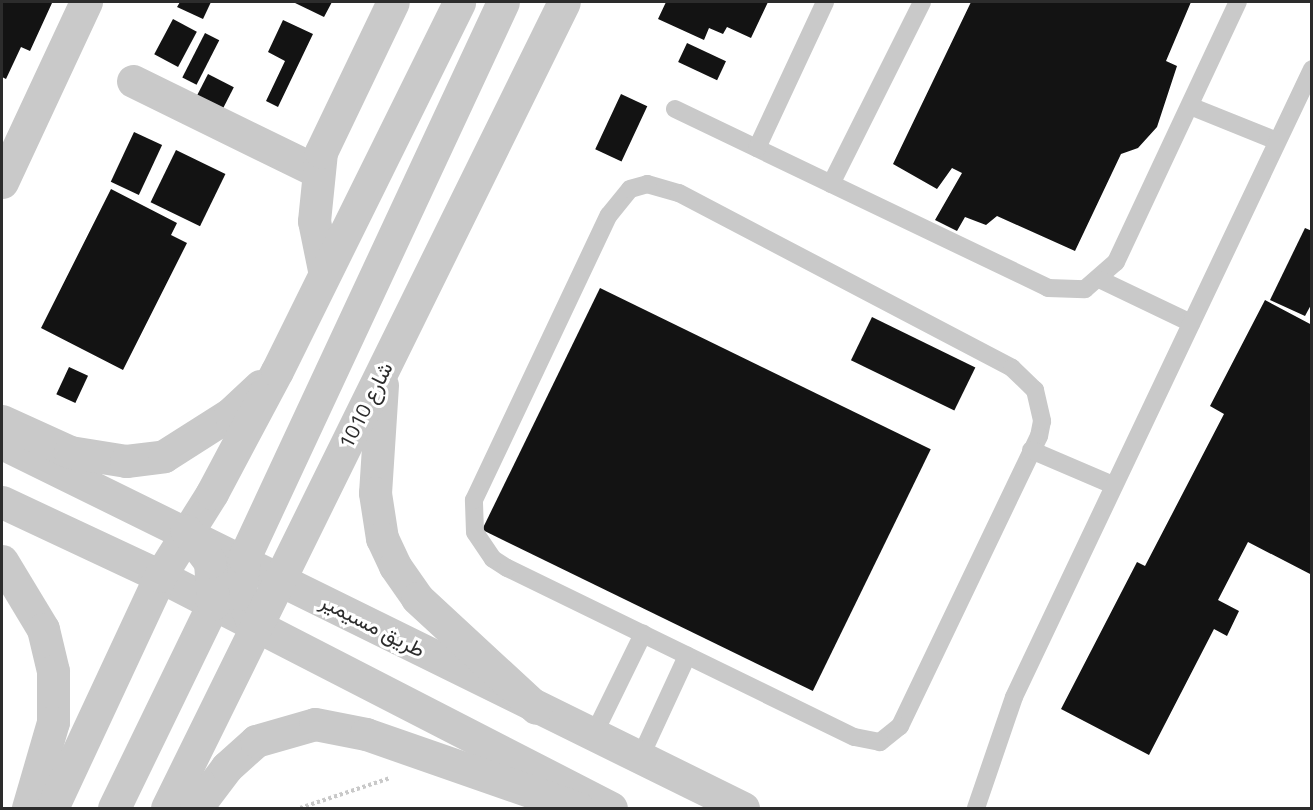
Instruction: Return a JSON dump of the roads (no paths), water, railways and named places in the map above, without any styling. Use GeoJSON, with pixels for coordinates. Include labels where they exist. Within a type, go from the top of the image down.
{"type":"FeatureCollection","features":[{"type":"Feature","properties":{"kind":"street"},"geometry":{"type":"LineString","coordinates":[[2,182],[86,2]]}},
{"type":"Feature","properties":{"kind":"street"},"geometry":{"type":"LineString","coordinates":[[324,270],[314,221],[317,171],[327,134],[393,2]]}},
{"type":"Feature","properties":{"kind":"street"},"geometry":{"type":"LineString","coordinates":[[52,808],[160,576],[277,371],[324,270],[459,2]]}},
{"type":"Feature","properties":{"kind":"street"},"geometry":{"type":"LineString","coordinates":[[255,627],[240,594],[244,558],[503,2]]}},
{"type":"Feature","properties":{"kind":"street","name":"شارع 1010"},"geometry":{"type":"LineString","coordinates":[[167,808],[564,2]]}},
{"type":"Feature","properties":{"kind":"street"},"geometry":{"type":"LineString","coordinates":[[133,81],[317,171]]}},
{"type":"Feature","properties":{"kind":"street"},"geometry":{"type":"LineString","coordinates":[[2,421],[70,452],[126,461],[164,456],[230,414],[277,371]]}},
{"type":"Feature","properties":{"kind":"street"},"geometry":{"type":"LineString","coordinates":[[382,372],[375,493],[382,538],[417,598],[536,708]]}},
{"type":"Feature","properties":{"kind":"street","name":"طريق مسيمير"},"geometry":{"type":"LineString","coordinates":[[2,443],[244,558],[639,760],[743,808]]}},
{"type":"Feature","properties":{"kind":"street"},"geometry":{"type":"LineString","coordinates":[[2,502],[160,576],[255,627],[611,808]]}},
{"type":"Feature","properties":{"kind":"street"},"geometry":{"type":"LineString","coordinates":[[114,808],[213,604],[210,562],[187,531]]}},
{"type":"Feature","properties":{"kind":"street"},"geometry":{"type":"LineString","coordinates":[[2,561],[43,629],[53,671],[53,722],[28,808]]}},
{"type":"Feature","properties":{"kind":"street"},"geometry":{"type":"LineString","coordinates":[[196,808],[226,767],[256,741],[315,724],[419,752],[578,808]]}},
{"type":"Feature","properties":{"kind":"lane"},"geometry":{"type":"LineString","coordinates":[[758,148],[825,2]]}},
{"type":"Feature","properties":{"kind":"lane"},"geometry":{"type":"LineString","coordinates":[[831,184],[922,2]]}},
{"type":"Feature","properties":{"kind":"lane"},"geometry":{"type":"LineString","coordinates":[[675,109],[1048,288],[1085,289],[1101,280],[1116,262],[1239,2]]}},
{"type":"Feature","properties":{"kind":"lane"},"geometry":{"type":"LineString","coordinates":[[976,808],[1003,724],[1113,485],[1311,69]]}},
{"type":"Feature","properties":{"kind":"lane"},"geometry":{"type":"LineString","coordinates":[[1190,106],[1277,141]]}},
{"type":"Feature","properties":{"kind":"lane"},"geometry":{"type":"LineString","coordinates":[[664,185],[1012,368],[1035,390],[1041,405],[1042,421],[1031,450],[891,736],[866,742],[493,559],[476,532],[473,516],[474,500],[609,215],[630,189],[664,185]]}},
{"type":"Feature","properties":{"kind":"lane"},"geometry":{"type":"LineString","coordinates":[[1101,280],[1191,323]]}},
{"type":"Feature","properties":{"kind":"lane"},"geometry":{"type":"LineString","coordinates":[[1031,450],[1113,485]]}},
{"type":"Feature","properties":{"kind":"lane"},"geometry":{"type":"LineString","coordinates":[[593,736],[642,634]]}},
{"type":"Feature","properties":{"kind":"lane"},"geometry":{"type":"LineString","coordinates":[[639,760],[687,656]]}}]}
